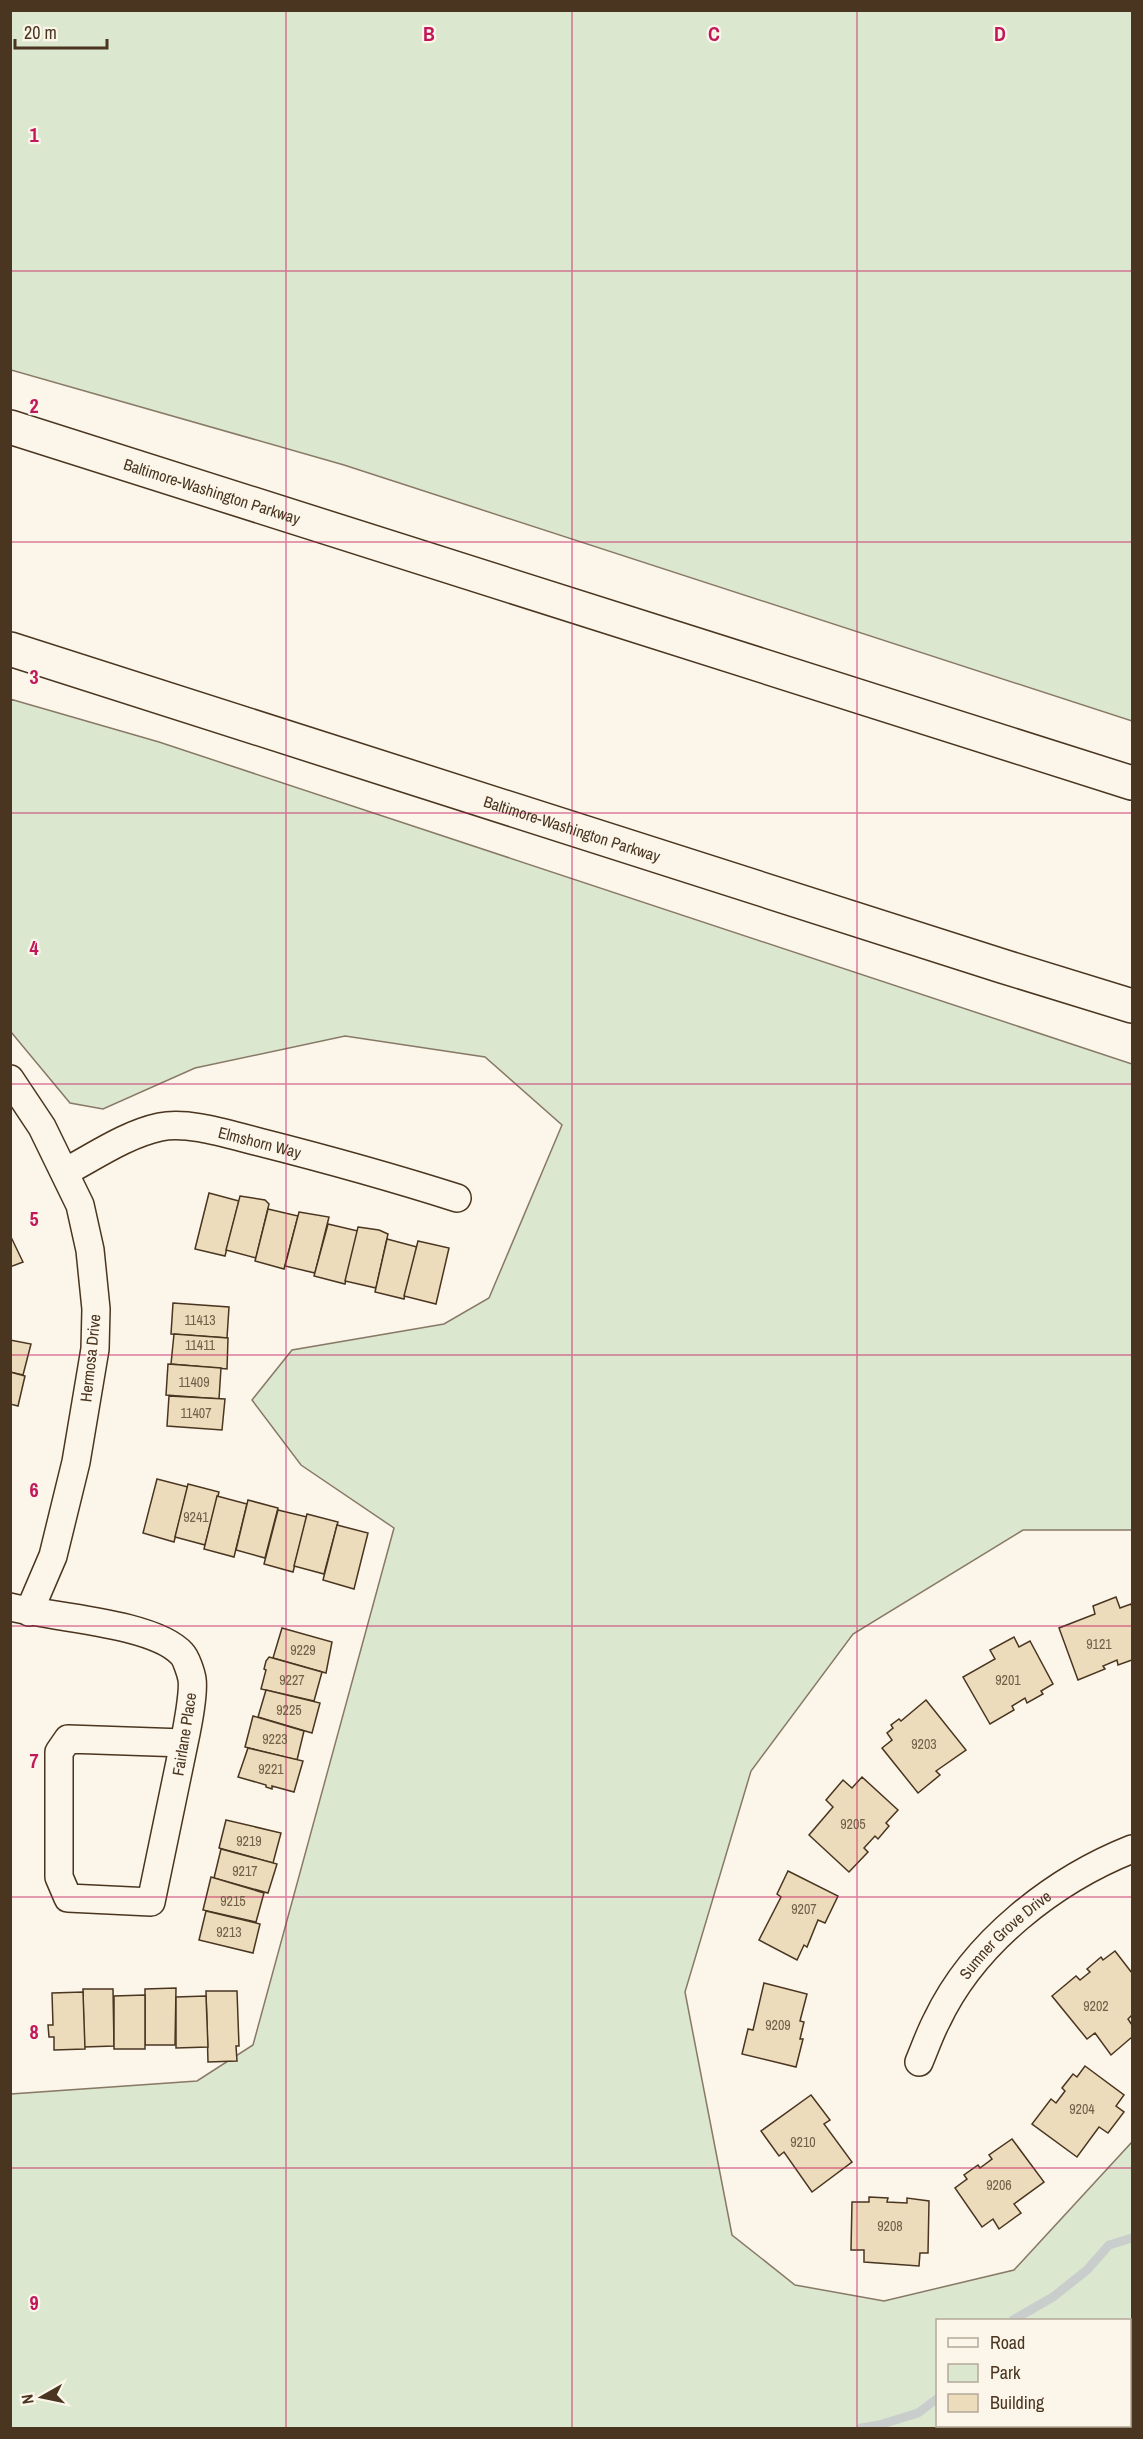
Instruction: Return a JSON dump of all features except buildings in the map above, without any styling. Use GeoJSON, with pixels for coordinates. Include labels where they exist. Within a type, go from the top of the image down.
{"type":"FeatureCollection","features":[{"type":"Feature","properties":{"kind":"highway","name":"Baltimore-Washington Parkway"},"geometry":{"type":"LineString","coordinates":[[10,427],[1132,783]]}},
{"type":"Feature","properties":{"kind":"highway","name":"Baltimore-Washington Parkway"},"geometry":{"type":"LineString","coordinates":[[10,649],[1132,1006]]}},
{"type":"Feature","properties":{"kind":"street","name":"Hermosa Drive"},"geometry":{"type":"LineString","coordinates":[[10,1079],[42,1127],[80,1205],[90,1250],[96,1309],[95,1349],[76,1462],[62,1523],[53,1556],[20,1610]]}},
{"type":"Feature","properties":{"kind":"street","name":"Elmshorn Way"},"geometry":{"type":"LineString","coordinates":[[65,1172],[142,1133],[161,1126],[181,1127],[208,1130],[360,1168],[457,1198]]}},
{"type":"Feature","properties":{"kind":"street","name":"Fairlane Place"},"geometry":{"type":"LineString","coordinates":[[20,1610],[91,1620],[158,1638],[183,1654],[192,1680],[184,1743],[151,1902],[68,1898],[59,1877],[59,1752],[68,1739],[184,1743]]}},
{"type":"Feature","properties":{"kind":"street","name":"Sumner Grove Drive"},"geometry":{"type":"LineString","coordinates":[[919,2062],[937,2018],[988,1946],[1025,1912],[1064,1884],[1106,1860],[1132,1849]]}},
{"type":"Feature","properties":{"kind":"green space"},"geometry":{"type":"Polygon","coordinates":[[[10,11],[1132,11],[1132,721],[344,465],[11,370],[10,11]]]}},
{"type":"Feature","properties":{"kind":"green space"},"geometry":{"type":"Polygon","coordinates":[[[10,699],[159,742],[1132,1064],[1132,1530],[1023,1530],[853,1634],[751,1771],[685,1992],[732,2235],[795,2285],[884,2301],[1014,2270],[1132,2142],[1132,2428],[11,2428],[11,2094],[197,2081],[253,2045],[394,1528],[301,1465],[252,1400],[292,1350],[444,1324],[489,1298],[562,1125],[485,1057],[345,1036],[195,1068],[103,1109],[70,1103],[11,1032],[10,699]]]}},
{"type":"Feature","properties":{"kind":"waterway"},"geometry":{"type":"LineString","coordinates":[[1015,2319],[1053,2297],[1087,2270],[1109,2245],[1132,2238]]}},
{"type":"Feature","properties":{"kind":"waterway"},"geometry":{"type":"LineString","coordinates":[[861,2428],[918,2413],[936,2400]]}}]}
